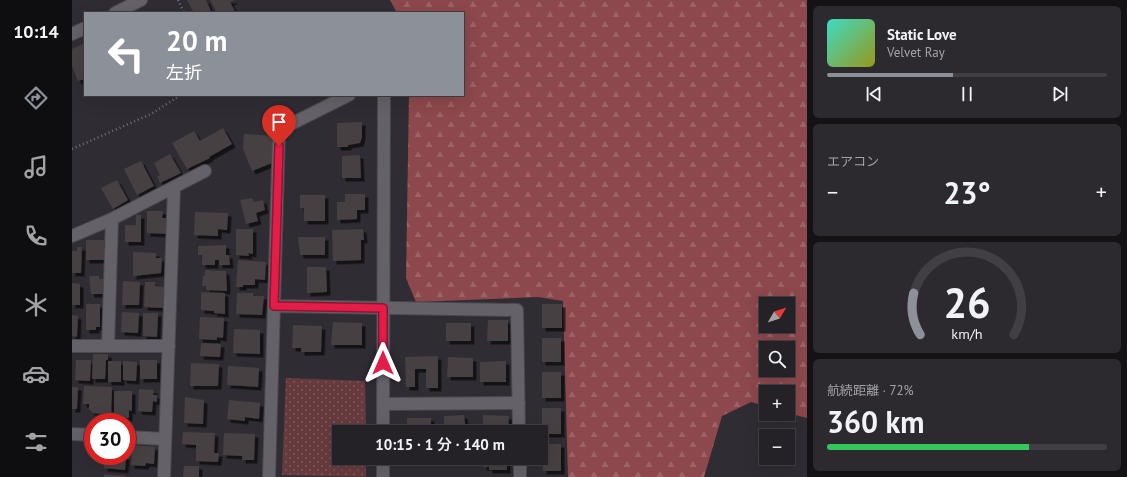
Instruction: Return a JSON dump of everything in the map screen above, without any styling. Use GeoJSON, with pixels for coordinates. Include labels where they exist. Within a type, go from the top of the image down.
{"type":"FeatureCollection","features":[{"type":"Feature","properties":{"kind":"street"},"geometry":{"type":"LineString","coordinates":[[117,12],[141,0]]}},
{"type":"Feature","properties":{"kind":"street"},"geometry":{"type":"LineString","coordinates":[[72,34],[84,28]]}},
{"type":"Feature","properties":{"kind":"street"},"geometry":{"type":"LineString","coordinates":[[269,477],[279,130],[347,96]]}},
{"type":"Feature","properties":{"kind":"street"},"geometry":{"type":"LineString","coordinates":[[383,425],[384,96]]}},
{"type":"Feature","properties":{"kind":"street"},"geometry":{"type":"LineString","coordinates":[[72,236],[112,219],[205,171]]}},
{"type":"Feature","properties":{"kind":"street"},"geometry":{"type":"LineString","coordinates":[[164,477],[174,188]]}},
{"type":"Feature","properties":{"kind":"street"},"geometry":{"type":"LineString","coordinates":[[108,346],[112,219]]}},
{"type":"Feature","properties":{"kind":"street"},"geometry":{"type":"LineString","coordinates":[[274,306],[517,310],[519,425]]}},
{"type":"Feature","properties":{"kind":"street"},"geometry":{"type":"LineString","coordinates":[[72,346],[169,346]]}},
{"type":"Feature","properties":{"kind":"street"},"geometry":{"type":"LineString","coordinates":[[383,404],[519,403]]}},
{"type":"Feature","properties":{"kind":"street"},"geometry":{"type":"LineString","coordinates":[[72,434],[84,435]]}},
{"type":"Feature","properties":{"kind":"street"},"geometry":{"type":"LineString","coordinates":[[136,437],[166,439]]}},
{"type":"Feature","properties":{"kind":"street"},"geometry":{"type":"LineString","coordinates":[[383,465],[383,477]]}},
{"type":"Feature","properties":{"kind":"street"},"geometry":{"type":"LineString","coordinates":[[520,465],[520,477]]}},
{"type":"Feature","properties":{"kind":"path"},"geometry":{"type":"LineString","coordinates":[[178,0],[184,12]]}},
{"type":"Feature","properties":{"kind":"path"},"geometry":{"type":"LineString","coordinates":[[72,149],[151,114],[179,96]]}},
{"type":"Feature","properties":{"kind":"green space"},"geometry":{"type":"Polygon","coordinates":[[[390,0],[807,0],[807,418],[795,415],[795,385],[759,385],[759,404],[751,402],[722,416],[704,477],[568,477],[563,301],[538,297],[416,302],[406,278],[409,96],[464,96],[464,12],[396,12],[390,0]]]}},
{"type":"Feature","properties":{"kind":"shaded area"},"geometry":{"type":"Polygon","coordinates":[[[286,378],[365,381],[366,425],[332,425],[332,465],[366,465],[366,477],[282,475],[286,378]]]}},
{"type":"Feature","properties":{"kind":"building"},"geometry":{"type":"Polygon","coordinates":[[[187,0],[206,0],[212,12],[193,12],[187,0]]]}},
{"type":"Feature","properties":{"kind":"building"},"geometry":{"type":"Polygon","coordinates":[[[210,0],[235,0],[230,2],[235,12],[216,12],[210,0]]]}},
{"type":"Feature","properties":{"kind":"building"},"geometry":{"type":"Polygon","coordinates":[[[84,43],[84,79],[78,81],[72,66],[72,49],[84,43]]]}},
{"type":"Feature","properties":{"kind":"building"},"geometry":{"type":"Polygon","coordinates":[[[362,122],[362,137],[360,143],[348,145],[348,147],[337,147],[337,123],[362,122]]]}},
{"type":"Feature","properties":{"kind":"building"},"geometry":{"type":"Polygon","coordinates":[[[223,128],[232,144],[209,157],[210,158],[187,169],[172,143],[194,131],[200,141],[223,128]]]}},
{"type":"Feature","properties":{"kind":"building"},"geometry":{"type":"Polygon","coordinates":[[[244,134],[273,136],[272,163],[252,171],[243,149],[244,134]]]}},
{"type":"Feature","properties":{"kind":"building"},"geometry":{"type":"Polygon","coordinates":[[[170,154],[181,173],[160,183],[157,176],[160,175],[154,163],[170,154]]]}},
{"type":"Feature","properties":{"kind":"building"},"geometry":{"type":"Polygon","coordinates":[[[360,155],[361,178],[342,178],[342,156],[360,155]]]}},
{"type":"Feature","properties":{"kind":"building"},"geometry":{"type":"Polygon","coordinates":[[[141,161],[154,186],[137,195],[124,169],[141,161]]]}},
{"type":"Feature","properties":{"kind":"building"},"geometry":{"type":"Polygon","coordinates":[[[117,180],[128,200],[113,209],[101,188],[117,180]]]}},
{"type":"Feature","properties":{"kind":"building"},"geometry":{"type":"Polygon","coordinates":[[[345,194],[365,194],[365,210],[357,210],[357,219],[337,220],[337,202],[345,202],[345,194]]]}},
{"type":"Feature","properties":{"kind":"building"},"geometry":{"type":"Polygon","coordinates":[[[300,195],[325,195],[325,221],[304,221],[304,208],[300,208],[300,195]]]}},
{"type":"Feature","properties":{"kind":"building"},"geometry":{"type":"Polygon","coordinates":[[[252,198],[254,202],[263,200],[265,210],[256,213],[258,221],[246,224],[240,200],[252,198]]]}},
{"type":"Feature","properties":{"kind":"building"},"geometry":{"type":"Polygon","coordinates":[[[147,211],[163,211],[162,218],[167,218],[167,234],[147,233],[147,211]]]}},
{"type":"Feature","properties":{"kind":"building"},"geometry":{"type":"Polygon","coordinates":[[[195,212],[228,213],[227,230],[218,229],[218,236],[194,235],[195,212]]]}},
{"type":"Feature","properties":{"kind":"building"},"geometry":{"type":"Polygon","coordinates":[[[136,215],[141,215],[141,242],[125,242],[125,225],[136,225],[136,215]]]}},
{"type":"Feature","properties":{"kind":"building"},"geometry":{"type":"Polygon","coordinates":[[[236,229],[253,229],[253,254],[248,253],[249,256],[236,255],[236,229]]]}},
{"type":"Feature","properties":{"kind":"building"},"geometry":{"type":"Polygon","coordinates":[[[363,229],[364,240],[361,240],[361,260],[333,261],[332,230],[363,229]]]}},
{"type":"Feature","properties":{"kind":"building"},"geometry":{"type":"Polygon","coordinates":[[[298,237],[325,237],[325,255],[300,255],[298,237]]]}},
{"type":"Feature","properties":{"kind":"building"},"geometry":{"type":"Polygon","coordinates":[[[86,240],[104,240],[104,251],[107,251],[107,260],[86,260],[86,240]]]}},
{"type":"Feature","properties":{"kind":"building"},"geometry":{"type":"Polygon","coordinates":[[[226,245],[226,255],[229,255],[230,265],[219,265],[219,260],[215,260],[215,265],[202,265],[202,255],[198,255],[198,246],[226,245]]]}},
{"type":"Feature","properties":{"kind":"building"},"geometry":{"type":"Polygon","coordinates":[[[77,247],[82,247],[81,273],[72,273],[72,251],[77,251],[77,247]]]}},
{"type":"Feature","properties":{"kind":"building"},"geometry":{"type":"Polygon","coordinates":[[[133,252],[156,253],[156,258],[162,258],[161,273],[133,276],[133,252]]]}},
{"type":"Feature","properties":{"kind":"building"},"geometry":{"type":"Polygon","coordinates":[[[238,260],[266,262],[265,280],[255,279],[255,285],[243,285],[243,287],[236,287],[238,260]]]}},
{"type":"Feature","properties":{"kind":"building"},"geometry":{"type":"Polygon","coordinates":[[[307,267],[326,267],[327,292],[307,293],[307,267]]]}},
{"type":"Feature","properties":{"kind":"building"},"geometry":{"type":"Polygon","coordinates":[[[205,270],[226,271],[227,291],[206,290],[206,286],[202,286],[205,270]]]}},
{"type":"Feature","properties":{"kind":"building"},"geometry":{"type":"Polygon","coordinates":[[[89,276],[99,276],[99,279],[104,279],[104,294],[91,294],[89,276]]]}},
{"type":"Feature","properties":{"kind":"building"},"geometry":{"type":"Polygon","coordinates":[[[123,281],[140,282],[139,305],[122,305],[123,281]]]}},
{"type":"Feature","properties":{"kind":"building"},"geometry":{"type":"Polygon","coordinates":[[[145,282],[155,282],[155,286],[164,287],[163,308],[144,307],[145,282]]]}},
{"type":"Feature","properties":{"kind":"building"},"geometry":{"type":"Polygon","coordinates":[[[72,283],[80,284],[80,305],[72,305],[72,283]]]}},
{"type":"Feature","properties":{"kind":"building"},"geometry":{"type":"Polygon","coordinates":[[[201,292],[225,293],[225,314],[201,310],[201,292]]]}},
{"type":"Feature","properties":{"kind":"building"},"geometry":{"type":"Polygon","coordinates":[[[237,293],[253,293],[253,296],[264,296],[262,315],[236,314],[237,293]]]}},
{"type":"Feature","properties":{"kind":"building"},"geometry":{"type":"Polygon","coordinates":[[[86,304],[100,304],[100,327],[96,327],[96,330],[86,330],[86,304]]]}},
{"type":"Feature","properties":{"kind":"building"},"geometry":{"type":"Polygon","coordinates":[[[542,304],[562,304],[562,328],[542,328],[542,304]]]}},
{"type":"Feature","properties":{"kind":"building"},"geometry":{"type":"Polygon","coordinates":[[[122,312],[139,313],[138,333],[121,332],[122,312]]]}},
{"type":"Feature","properties":{"kind":"building"},"geometry":{"type":"Polygon","coordinates":[[[143,313],[158,313],[157,337],[143,336],[143,313]]]}},
{"type":"Feature","properties":{"kind":"building"},"geometry":{"type":"Polygon","coordinates":[[[72,315],[78,316],[77,337],[72,336],[72,315]]]}},
{"type":"Feature","properties":{"kind":"building"},"geometry":{"type":"Polygon","coordinates":[[[200,317],[224,318],[223,338],[217,337],[217,340],[199,339],[200,317]]]}},
{"type":"Feature","properties":{"kind":"building"},"geometry":{"type":"Polygon","coordinates":[[[488,320],[508,320],[508,341],[487,341],[488,320]]]}},
{"type":"Feature","properties":{"kind":"building"},"geometry":{"type":"Polygon","coordinates":[[[333,322],[362,323],[362,345],[331,345],[333,322]]]}},
{"type":"Feature","properties":{"kind":"building"},"geometry":{"type":"Polygon","coordinates":[[[446,323],[471,323],[471,341],[446,341],[446,323]]]}},
{"type":"Feature","properties":{"kind":"building"},"geometry":{"type":"Polygon","coordinates":[[[293,325],[322,326],[321,352],[301,352],[301,348],[292,348],[293,325]]]}},
{"type":"Feature","properties":{"kind":"building"},"geometry":{"type":"Polygon","coordinates":[[[234,329],[260,330],[260,354],[233,353],[234,329]]]}},
{"type":"Feature","properties":{"kind":"building"},"geometry":{"type":"Polygon","coordinates":[[[542,338],[561,338],[561,362],[542,362],[542,338]]]}},
{"type":"Feature","properties":{"kind":"building"},"geometry":{"type":"Polygon","coordinates":[[[201,343],[221,344],[220,357],[200,356],[201,343]]]}},
{"type":"Feature","properties":{"kind":"building"},"geometry":{"type":"Polygon","coordinates":[[[93,354],[108,354],[108,360],[106,360],[105,379],[92,379],[93,354]]]}},
{"type":"Feature","properties":{"kind":"building"},"geometry":{"type":"Polygon","coordinates":[[[438,356],[438,388],[426,388],[426,369],[415,369],[415,387],[406,387],[405,357],[438,356]]]}},
{"type":"Feature","properties":{"kind":"building"},"geometry":{"type":"Polygon","coordinates":[[[448,357],[473,358],[473,377],[447,377],[448,357]]]}},
{"type":"Feature","properties":{"kind":"building"},"geometry":{"type":"Polygon","coordinates":[[[76,360],[91,360],[90,381],[75,380],[76,360]]]}},
{"type":"Feature","properties":{"kind":"building"},"geometry":{"type":"Polygon","coordinates":[[[140,360],[157,360],[157,379],[140,379],[140,360]]]}},
{"type":"Feature","properties":{"kind":"building"},"geometry":{"type":"Polygon","coordinates":[[[108,361],[121,361],[121,382],[108,382],[108,361]]]}},
{"type":"Feature","properties":{"kind":"building"},"geometry":{"type":"Polygon","coordinates":[[[123,361],[137,362],[136,381],[123,380],[123,361]]]}},
{"type":"Feature","properties":{"kind":"building"},"geometry":{"type":"Polygon","coordinates":[[[506,361],[506,382],[480,382],[480,362],[506,361]]]}},
{"type":"Feature","properties":{"kind":"building"},"geometry":{"type":"Polygon","coordinates":[[[191,363],[219,364],[218,386],[190,386],[191,363]]]}},
{"type":"Feature","properties":{"kind":"building"},"geometry":{"type":"Polygon","coordinates":[[[228,366],[259,368],[258,387],[227,385],[228,366]]]}},
{"type":"Feature","properties":{"kind":"building"},"geometry":{"type":"Polygon","coordinates":[[[542,372],[561,372],[561,398],[542,398],[542,372]]]}},
{"type":"Feature","properties":{"kind":"building"},"geometry":{"type":"Polygon","coordinates":[[[84,386],[112,387],[111,413],[93,413],[89,409],[89,404],[83,404],[84,386]]]}},
{"type":"Feature","properties":{"kind":"building"},"geometry":{"type":"Polygon","coordinates":[[[72,387],[78,387],[77,409],[72,409],[72,387]]]}},
{"type":"Feature","properties":{"kind":"building"},"geometry":{"type":"Polygon","coordinates":[[[139,389],[154,390],[153,395],[157,395],[157,402],[153,401],[152,412],[138,411],[139,389]]]}},
{"type":"Feature","properties":{"kind":"building"},"geometry":{"type":"Polygon","coordinates":[[[114,391],[132,391],[132,411],[129,410],[129,413],[114,413],[114,391]]]}},
{"type":"Feature","properties":{"kind":"building"},"geometry":{"type":"Polygon","coordinates":[[[185,397],[204,400],[203,424],[184,423],[185,397]]]}},
{"type":"Feature","properties":{"kind":"building"},"geometry":{"type":"Polygon","coordinates":[[[229,400],[260,403],[259,419],[245,417],[245,421],[227,419],[229,400]]]}},
{"type":"Feature","properties":{"kind":"building"},"geometry":{"type":"Polygon","coordinates":[[[542,408],[561,408],[561,434],[548,434],[548,425],[542,425],[542,408]]]}},
{"type":"Feature","properties":{"kind":"building"},"geometry":{"type":"Polygon","coordinates":[[[464,415],[465,424],[474,425],[444,425],[444,416],[464,415]]]}},
{"type":"Feature","properties":{"kind":"building"},"geometry":{"type":"Polygon","coordinates":[[[483,415],[509,416],[508,425],[483,425],[483,415]]]}},
{"type":"Feature","properties":{"kind":"building"},"geometry":{"type":"Polygon","coordinates":[[[407,418],[431,418],[431,425],[407,425],[407,418]]]}},
{"type":"Feature","properties":{"kind":"building"},"geometry":{"type":"Polygon","coordinates":[[[183,432],[215,433],[214,453],[219,453],[218,462],[196,461],[196,445],[182,444],[183,432]]]}},
{"type":"Feature","properties":{"kind":"building"},"geometry":{"type":"Polygon","coordinates":[[[224,433],[255,434],[254,460],[242,460],[242,456],[223,455],[224,433]]]}},
{"type":"Feature","properties":{"kind":"building"},"geometry":{"type":"Polygon","coordinates":[[[548,444],[561,444],[561,471],[543,471],[543,465],[548,465],[548,444]]]}},
{"type":"Feature","properties":{"kind":"building"},"geometry":{"type":"Polygon","coordinates":[[[136,445],[155,447],[154,464],[146,463],[145,466],[131,465],[136,465],[136,445]]]}},
{"type":"Feature","properties":{"kind":"building"},"geometry":{"type":"Polygon","coordinates":[[[104,465],[125,465],[125,470],[104,468],[104,465]]]}},
{"type":"Feature","properties":{"kind":"building"},"geometry":{"type":"Polygon","coordinates":[[[483,465],[507,465],[507,470],[489,470],[489,467],[483,467],[483,465]]]}},
{"type":"Feature","properties":{"kind":"building"},"geometry":{"type":"Polygon","coordinates":[[[184,466],[199,466],[199,477],[183,477],[184,466]]]}},
{"type":"Feature","properties":{"kind":"building"},"geometry":{"type":"Polygon","coordinates":[[[104,474],[125,476],[125,477],[104,477],[104,474]]]}},
{"type":"Feature","properties":{"kind":"route"},"geometry":{"type":"LineString","coordinates":[[279,146],[274,306],[383,308],[383,363]]}}]}
